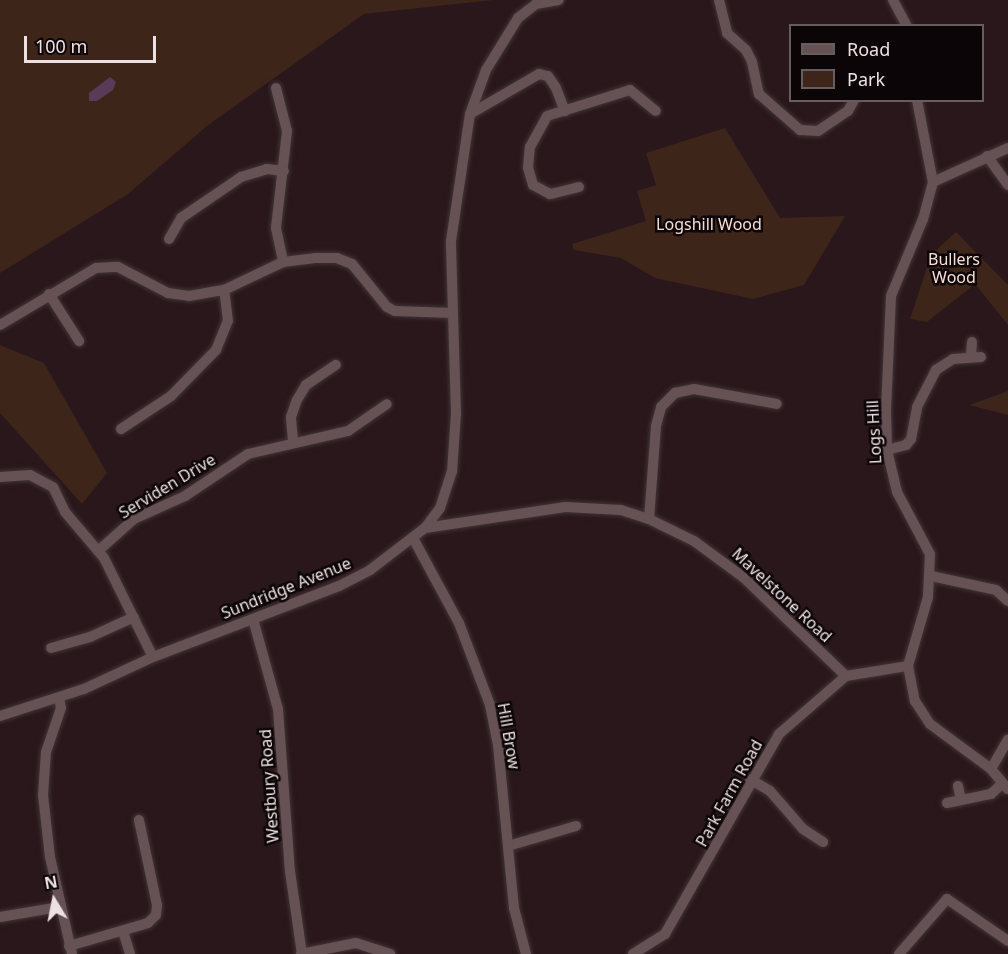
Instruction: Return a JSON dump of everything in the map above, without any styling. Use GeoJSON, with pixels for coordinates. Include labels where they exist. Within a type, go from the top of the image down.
{"type":"FeatureCollection","features":[{"type":"Feature","properties":{"kind":"street","name":"Sundridge Avenue"},"geometry":{"type":"LineString","coordinates":[[0,716],[59,698],[153,657],[349,580],[425,528],[440,508],[452,472],[456,430],[451,241],[470,114],[486,70],[518,18],[536,4],[559,0]]}},
{"type":"Feature","properties":{"kind":"street"},"geometry":{"type":"LineString","coordinates":[[719,0],[727,33],[752,62],[759,94],[800,130],[818,131],[848,111],[853,102]]}},
{"type":"Feature","properties":{"kind":"street"},"geometry":{"type":"LineString","coordinates":[[892,0],[906,24]]}},
{"type":"Feature","properties":{"kind":"street"},"geometry":{"type":"LineString","coordinates":[[470,114],[539,74],[552,82],[565,111]]}},
{"type":"Feature","properties":{"kind":"street"},"geometry":{"type":"LineString","coordinates":[[276,88],[287,131],[276,228],[283,262]]}},
{"type":"Feature","properties":{"kind":"street"},"geometry":{"type":"LineString","coordinates":[[579,187],[550,194],[534,185],[528,168],[530,147],[547,116],[630,90],[656,111]]}},
{"type":"Feature","properties":{"kind":"street","name":"Logs Hill"},"geometry":{"type":"LineString","coordinates":[[917,102],[933,182],[923,219],[891,296],[887,450],[897,492],[930,554],[931,576],[908,666],[915,701],[930,724],[991,770],[1006,786]]}},
{"type":"Feature","properties":{"kind":"street"},"geometry":{"type":"LineString","coordinates":[[933,182],[1008,148]]}},
{"type":"Feature","properties":{"kind":"street"},"geometry":{"type":"LineString","coordinates":[[987,156],[1008,185]]}},
{"type":"Feature","properties":{"kind":"street"},"geometry":{"type":"LineString","coordinates":[[169,239],[181,218],[241,177],[267,169],[284,171]]}},
{"type":"Feature","properties":{"kind":"street"},"geometry":{"type":"LineString","coordinates":[[0,325],[96,268],[110,266],[127,269],[168,293],[189,296],[224,290],[283,262],[337,258],[361,273],[387,307],[412,313],[453,312]]}},
{"type":"Feature","properties":{"kind":"street"},"geometry":{"type":"LineString","coordinates":[[121,429],[171,396],[216,350],[228,321],[224,290]]}},
{"type":"Feature","properties":{"kind":"street"},"geometry":{"type":"LineString","coordinates":[[49,294],[79,341]]}},
{"type":"Feature","properties":{"kind":"street"},"geometry":{"type":"LineString","coordinates":[[887,450],[906,445],[911,439],[917,407],[936,370],[952,359],[976,356],[972,342]]}},
{"type":"Feature","properties":{"kind":"street"},"geometry":{"type":"LineString","coordinates":[[293,441],[291,417],[297,400],[306,385],[336,365]]}},
{"type":"Feature","properties":{"kind":"street"},"geometry":{"type":"LineString","coordinates":[[649,519],[656,426],[661,407],[675,393],[694,389],[777,404]]}},
{"type":"Feature","properties":{"kind":"street","name":"Serviden Drive"},"geometry":{"type":"LineString","coordinates":[[98,551],[134,519],[185,496],[248,454],[293,441],[348,432],[387,404]]}},
{"type":"Feature","properties":{"kind":"street"},"geometry":{"type":"LineString","coordinates":[[0,477],[30,475],[52,487],[65,512],[98,551],[153,657]]}},
{"type":"Feature","properties":{"kind":"street","name":"Mavelstone Road"},"geometry":{"type":"LineString","coordinates":[[425,528],[565,507],[621,510],[649,519],[721,559],[846,676]]}},
{"type":"Feature","properties":{"kind":"street"},"geometry":{"type":"LineString","coordinates":[[440,508],[450,525]]}},
{"type":"Feature","properties":{"kind":"street","name":"Hill Brow"},"geometry":{"type":"LineString","coordinates":[[413,538],[459,623],[490,705],[498,745],[514,908],[526,954]]}},
{"type":"Feature","properties":{"kind":"street"},"geometry":{"type":"LineString","coordinates":[[931,576],[996,590],[1008,601]]}},
{"type":"Feature","properties":{"kind":"street"},"geometry":{"type":"LineString","coordinates":[[51,648],[134,617]]}},
{"type":"Feature","properties":{"kind":"street","name":"Westbury Road"},"geometry":{"type":"LineString","coordinates":[[253,619],[278,709],[290,871],[302,954]]}},
{"type":"Feature","properties":{"kind":"street"},"geometry":{"type":"LineString","coordinates":[[846,676],[908,666]]}},
{"type":"Feature","properties":{"kind":"street","name":"Park Farm Road"},"geometry":{"type":"LineString","coordinates":[[633,954],[665,933],[710,859],[750,779],[779,734],[846,676]]}},
{"type":"Feature","properties":{"kind":"street"},"geometry":{"type":"LineString","coordinates":[[59,698],[61,708],[46,752],[43,795],[60,908],[70,950],[148,923],[156,915],[157,905],[139,820]]}},
{"type":"Feature","properties":{"kind":"street"},"geometry":{"type":"LineString","coordinates":[[991,770],[1008,740]]}},
{"type":"Feature","properties":{"kind":"street"},"geometry":{"type":"LineString","coordinates":[[750,779],[770,791],[803,829],[824,842]]}},
{"type":"Feature","properties":{"kind":"street"},"geometry":{"type":"LineString","coordinates":[[958,786],[961,800]]}},
{"type":"Feature","properties":{"kind":"street"},"geometry":{"type":"LineString","coordinates":[[947,803],[991,794],[1006,786]]}},
{"type":"Feature","properties":{"kind":"street"},"geometry":{"type":"LineString","coordinates":[[508,846],[576,826]]}},
{"type":"Feature","properties":{"kind":"street"},"geometry":{"type":"LineString","coordinates":[[899,954],[947,899],[1008,940]]}},
{"type":"Feature","properties":{"kind":"street"},"geometry":{"type":"LineString","coordinates":[[0,917],[60,908]]}},
{"type":"Feature","properties":{"kind":"street"},"geometry":{"type":"LineString","coordinates":[[123,931],[129,954]]}},
{"type":"Feature","properties":{"kind":"street"},"geometry":{"type":"LineString","coordinates":[[302,954],[356,944],[390,954]]}},
{"type":"Feature","properties":{"kind":"green space"},"geometry":{"type":"Polygon","coordinates":[[[0,0],[493,0],[364,14],[207,126],[128,194],[0,273],[0,0]]]}},
{"type":"Feature","properties":{"kind":"green space","name":"Logshill Wood"},"geometry":{"type":"Polygon","coordinates":[[[725,128],[780,218],[845,216],[804,285],[753,299],[655,278],[621,258],[574,250],[572,244],[646,221],[637,191],[656,185],[646,153],[725,128]]]}},
{"type":"Feature","properties":{"kind":"green space","name":"Bullers Wood"},"geometry":{"type":"Polygon","coordinates":[[[956,232],[1008,285],[1008,325],[975,284],[927,322],[910,319],[931,255],[956,232]]]}},
{"type":"Feature","properties":{"kind":"green space"},"geometry":{"type":"Polygon","coordinates":[[[0,345],[44,363],[107,473],[82,504],[0,413],[0,345]]]}},
{"type":"Feature","properties":{"kind":"green space"},"geometry":{"type":"Polygon","coordinates":[[[1008,391],[1008,415],[969,405],[1008,391]]]}},
{"type":"Feature","properties":{"kind":"shaded area"},"geometry":{"type":"Polygon","coordinates":[[[110,77],[116,82],[113,90],[97,101],[89,101],[89,93],[110,77]]]}}]}
